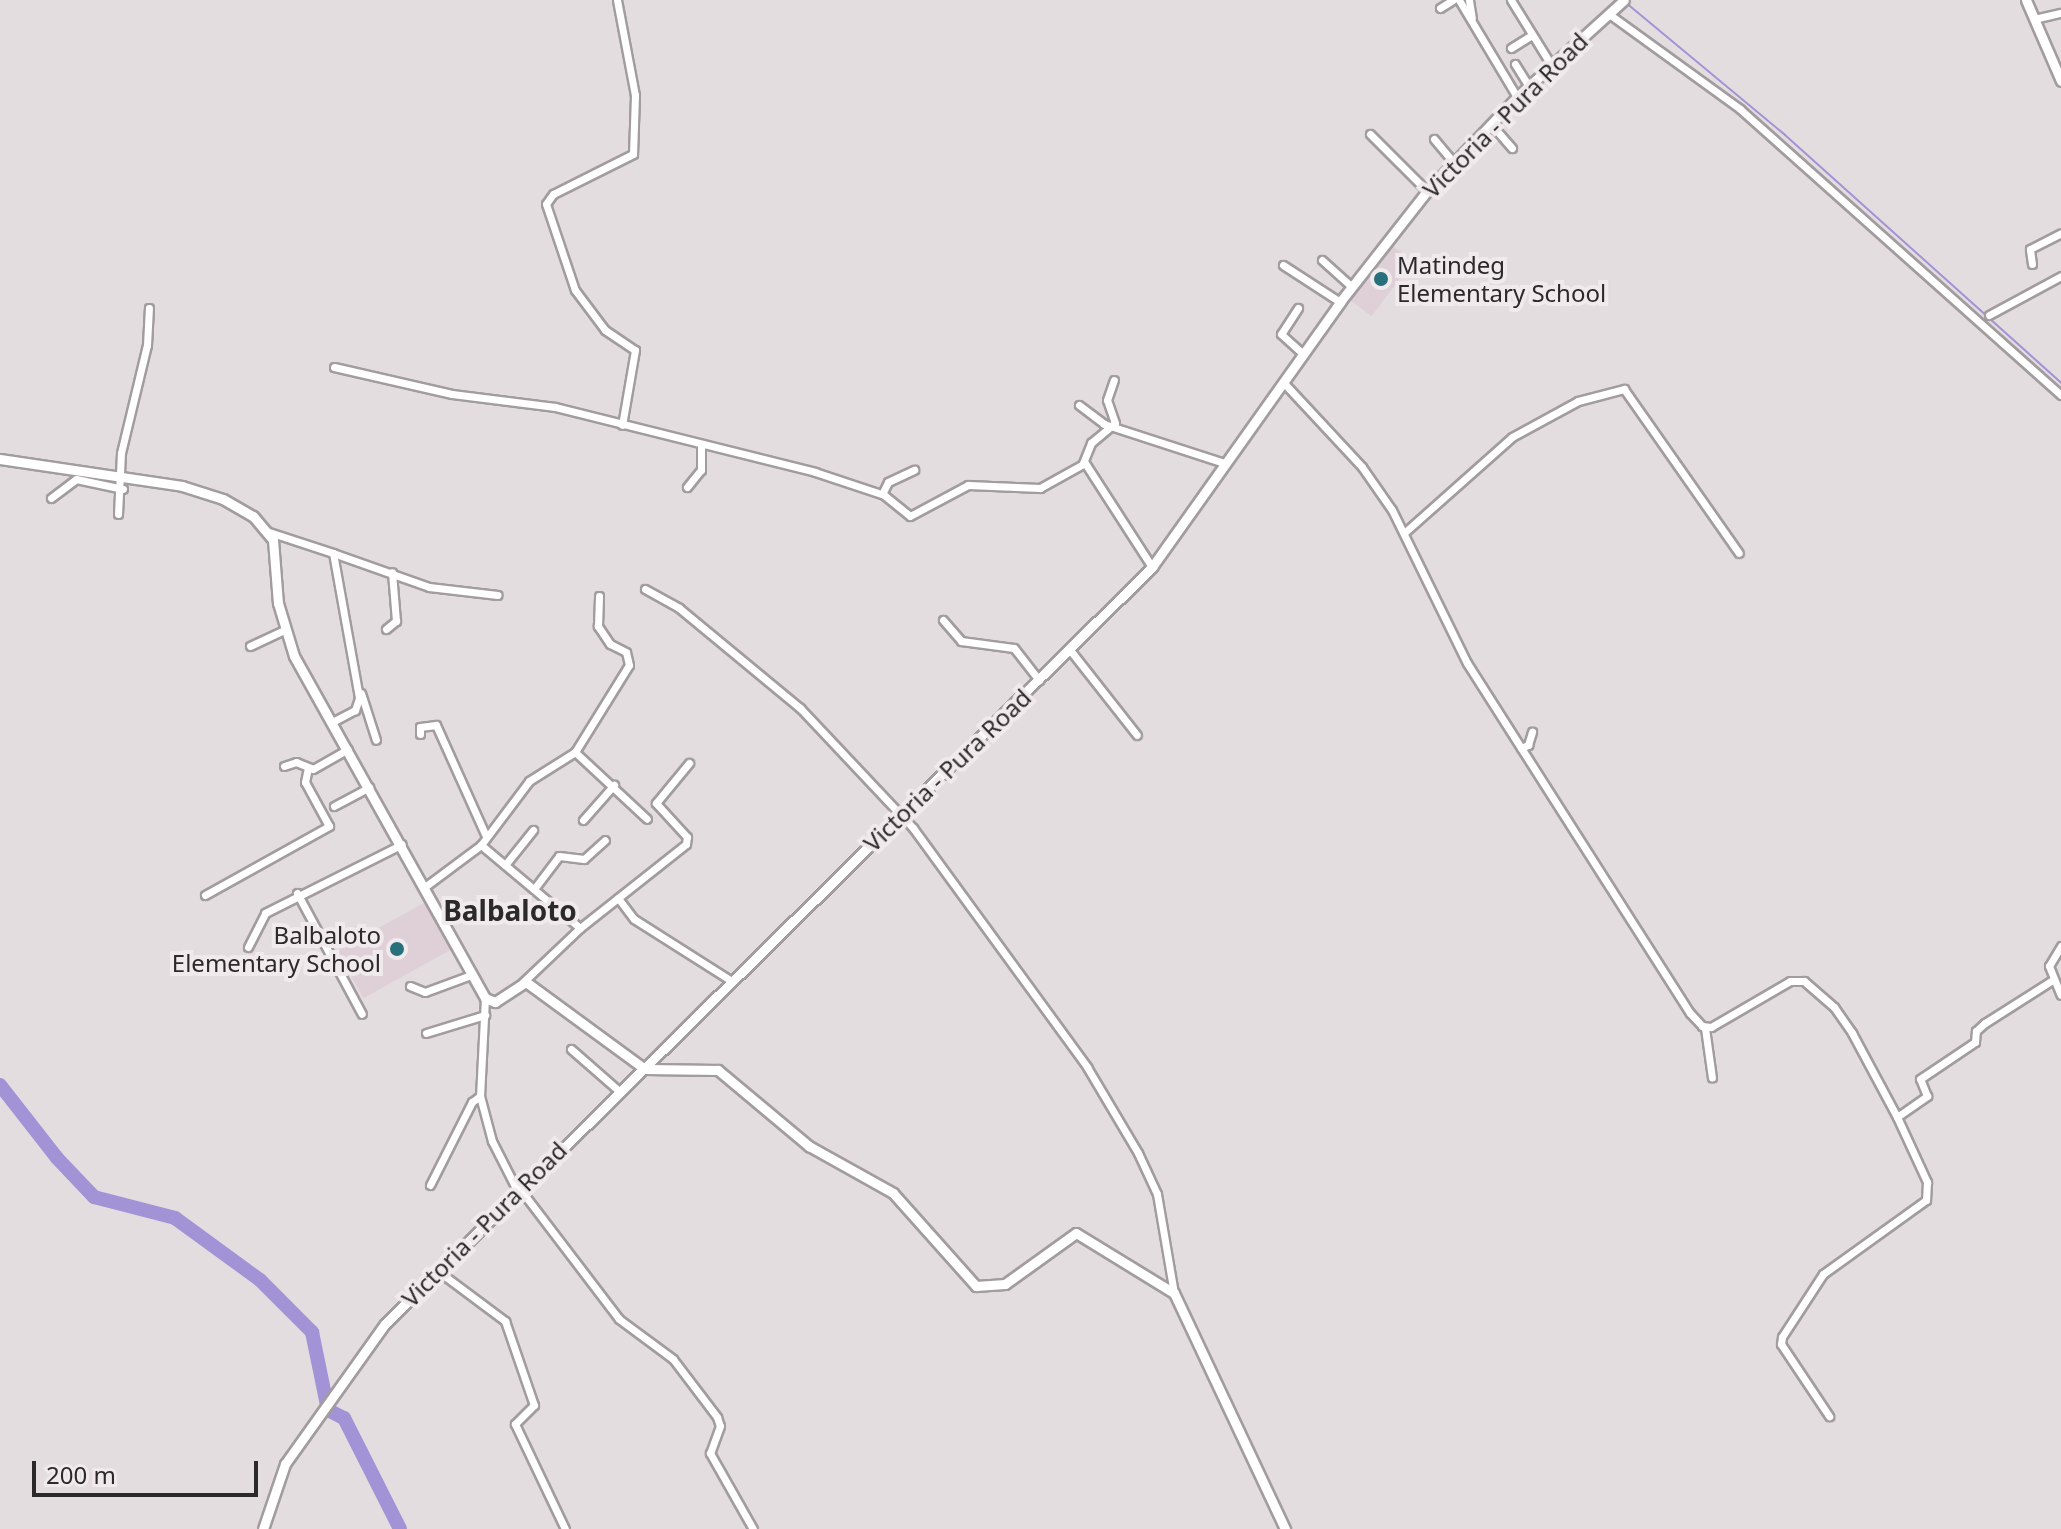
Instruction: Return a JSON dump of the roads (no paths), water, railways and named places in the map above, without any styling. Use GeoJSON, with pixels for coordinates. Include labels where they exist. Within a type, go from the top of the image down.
{"type":"FeatureCollection","features":[{"type":"Feature","properties":{"kind":"main road","name":"Victoria - Pura Road"},"geometry":{"type":"LineString","coordinates":[[263,1529],[278,1479],[335,1389],[385,1324],[730,980],[1152,567],[1340,302],[1427,191],[1517,97],[1622,0]]}},
{"type":"Feature","properties":{"kind":"main road"},"geometry":{"type":"LineString","coordinates":[[2026,0],[2061,81]]}},
{"type":"Feature","properties":{"kind":"main road"},"geometry":{"type":"LineString","coordinates":[[0,459],[123,474],[223,499],[269,532],[284,630],[332,722],[426,886],[471,975],[490,1000],[523,982],[641,1068],[718,1070],[809,1146],[893,1193],[976,1286],[1008,1283],[1067,1235],[1080,1233],[1174,1293],[1285,1529]]}},
{"type":"Feature","properties":{"kind":"street"},"geometry":{"type":"LineString","coordinates":[[617,0],[635,95],[633,154],[553,194],[546,204],[575,290],[605,330],[635,348],[622,425]]}},
{"type":"Feature","properties":{"kind":"street"},"geometry":{"type":"LineString","coordinates":[[1440,8],[1456,0],[1517,97]]}},
{"type":"Feature","properties":{"kind":"street"},"geometry":{"type":"LineString","coordinates":[[1469,0],[1474,25]]}},
{"type":"Feature","properties":{"kind":"street"},"geometry":{"type":"LineString","coordinates":[[1511,0],[1552,66]]}},
{"type":"Feature","properties":{"kind":"street"},"geometry":{"type":"LineString","coordinates":[[2034,19],[2061,13]]}},
{"type":"Feature","properties":{"kind":"street"},"geometry":{"type":"LineString","coordinates":[[1609,14],[1740,109],[2061,395]]}},
{"type":"Feature","properties":{"kind":"street"},"geometry":{"type":"LineString","coordinates":[[1511,48],[1532,35]]}},
{"type":"Feature","properties":{"kind":"street"},"geometry":{"type":"LineString","coordinates":[[1515,64],[1529,86]]}},
{"type":"Feature","properties":{"kind":"street"},"geometry":{"type":"LineString","coordinates":[[1491,124],[1512,148]]}},
{"type":"Feature","properties":{"kind":"street"},"geometry":{"type":"LineString","coordinates":[[1370,134],[1427,191]]}},
{"type":"Feature","properties":{"kind":"street"},"geometry":{"type":"LineString","coordinates":[[1434,139],[1453,162]]}},
{"type":"Feature","properties":{"kind":"street"},"geometry":{"type":"LineString","coordinates":[[2032,264],[2030,249],[2061,233]]}},
{"type":"Feature","properties":{"kind":"street"},"geometry":{"type":"LineString","coordinates":[[1322,260],[1352,287]]}},
{"type":"Feature","properties":{"kind":"street"},"geometry":{"type":"LineString","coordinates":[[1283,265],[1340,302]]}},
{"type":"Feature","properties":{"kind":"street"},"geometry":{"type":"LineString","coordinates":[[1989,315],[2061,276]]}},
{"type":"Feature","properties":{"kind":"street"},"geometry":{"type":"LineString","coordinates":[[118,514],[123,489],[121,453],[147,345],[149,308]]}},
{"type":"Feature","properties":{"kind":"street"},"geometry":{"type":"LineString","coordinates":[[1298,308],[1281,334],[1303,354]]}},
{"type":"Feature","properties":{"kind":"street"},"geometry":{"type":"LineString","coordinates":[[334,367],[622,425],[882,494],[910,516],[968,485],[1040,488],[1083,463],[1087,447],[1115,421],[1107,400],[1114,380]]}},
{"type":"Feature","properties":{"kind":"street"},"geometry":{"type":"LineString","coordinates":[[1283,382],[1362,467],[1404,533],[1467,663],[1673,987],[1705,1028],[1712,1078]]}},
{"type":"Feature","properties":{"kind":"street"},"geometry":{"type":"LineString","coordinates":[[1404,533],[1512,437],[1578,401],[1624,389],[1739,553]]}},
{"type":"Feature","properties":{"kind":"street"},"geometry":{"type":"LineString","coordinates":[[1079,405],[1111,426],[1224,463]]}},
{"type":"Feature","properties":{"kind":"street"},"geometry":{"type":"LineString","coordinates":[[687,487],[701,470],[701,446]]}},
{"type":"Feature","properties":{"kind":"street"},"geometry":{"type":"LineString","coordinates":[[1083,463],[1152,567]]}},
{"type":"Feature","properties":{"kind":"street"},"geometry":{"type":"LineString","coordinates":[[882,494],[888,482],[914,470]]}},
{"type":"Feature","properties":{"kind":"street"},"geometry":{"type":"LineString","coordinates":[[51,498],[76,479],[123,489]]}},
{"type":"Feature","properties":{"kind":"street"},"geometry":{"type":"LineString","coordinates":[[269,532],[429,587],[498,595]]}},
{"type":"Feature","properties":{"kind":"street"},"geometry":{"type":"LineString","coordinates":[[332,722],[358,706],[333,553]]}},
{"type":"Feature","properties":{"kind":"street"},"geometry":{"type":"LineString","coordinates":[[386,629],[396,621],[392,572]]}},
{"type":"Feature","properties":{"kind":"street"},"geometry":{"type":"LineString","coordinates":[[645,589],[679,608],[800,708],[902,815],[1082,1059],[1130,1139],[1157,1194],[1174,1293]]}},
{"type":"Feature","properties":{"kind":"street"},"geometry":{"type":"LineString","coordinates":[[426,886],[481,845],[485,834],[529,781],[575,752],[629,665],[626,652],[610,644],[598,626],[599,596]]}},
{"type":"Feature","properties":{"kind":"street"},"geometry":{"type":"LineString","coordinates":[[943,620],[961,641],[1014,648],[1039,680]]}},
{"type":"Feature","properties":{"kind":"street"},"geometry":{"type":"LineString","coordinates":[[250,646],[284,630]]}},
{"type":"Feature","properties":{"kind":"street"},"geometry":{"type":"LineString","coordinates":[[1070,650],[1137,735]]}},
{"type":"Feature","properties":{"kind":"street"},"geometry":{"type":"LineString","coordinates":[[355,676],[376,740]]}},
{"type":"Feature","properties":{"kind":"street"},"geometry":{"type":"LineString","coordinates":[[420,734],[420,727],[436,725],[447,759],[485,834]]}},
{"type":"Feature","properties":{"kind":"street"},"geometry":{"type":"LineString","coordinates":[[1521,748],[1528,745],[1532,732]]}},
{"type":"Feature","properties":{"kind":"street"},"geometry":{"type":"LineString","coordinates":[[308,768],[348,749]]}},
{"type":"Feature","properties":{"kind":"street"},"geometry":{"type":"LineString","coordinates":[[575,752],[614,785],[647,819]]}},
{"type":"Feature","properties":{"kind":"street"},"geometry":{"type":"LineString","coordinates":[[284,766],[296,762],[308,768]]}},
{"type":"Feature","properties":{"kind":"street"},"geometry":{"type":"LineString","coordinates":[[523,982],[580,928],[686,844],[687,837],[656,803],[689,763]]}},
{"type":"Feature","properties":{"kind":"street"},"geometry":{"type":"LineString","coordinates":[[205,895],[329,826],[305,782],[308,768]]}},
{"type":"Feature","properties":{"kind":"street"},"geometry":{"type":"LineString","coordinates":[[583,820],[614,785]]}},
{"type":"Feature","properties":{"kind":"street"},"geometry":{"type":"LineString","coordinates":[[334,806],[369,787]]}},
{"type":"Feature","properties":{"kind":"street"},"geometry":{"type":"LineString","coordinates":[[505,865],[533,830]]}},
{"type":"Feature","properties":{"kind":"street"},"geometry":{"type":"LineString","coordinates":[[534,889],[559,856],[584,859],[605,840]]}},
{"type":"Feature","properties":{"kind":"street"},"geometry":{"type":"LineString","coordinates":[[248,947],[262,915],[297,893],[402,844]]}},
{"type":"Feature","properties":{"kind":"street"},"geometry":{"type":"LineString","coordinates":[[481,845],[580,928]]}},
{"type":"Feature","properties":{"kind":"street"},"geometry":{"type":"LineString","coordinates":[[297,893],[362,1014]]}},
{"type":"Feature","properties":{"kind":"street"},"geometry":{"type":"LineString","coordinates":[[618,898],[634,919],[730,980]]}},
{"type":"Feature","properties":{"kind":"street"},"geometry":{"type":"LineString","coordinates":[[2061,946],[2050,960],[2051,981],[2061,995]]}},
{"type":"Feature","properties":{"kind":"street"},"geometry":{"type":"LineString","coordinates":[[410,986],[425,992],[471,975]]}},
{"type":"Feature","properties":{"kind":"street"},"geometry":{"type":"LineString","coordinates":[[1705,1028],[1790,981],[1804,981],[1834,1007],[1852,1033],[1897,1117],[1927,1182],[1926,1200],[1823,1274],[1782,1337],[1781,1344],[1829,1416]]}},
{"type":"Feature","properties":{"kind":"street"},"geometry":{"type":"LineString","coordinates":[[1897,1117],[1927,1096],[1920,1079],[1975,1042],[1976,1031],[1985,1023],[2051,981]]}},
{"type":"Feature","properties":{"kind":"street"},"geometry":{"type":"LineString","coordinates":[[490,1000],[485,1016],[480,1096],[492,1141],[519,1190],[619,1319],[673,1359],[717,1417],[719,1429],[710,1453],[753,1529]]}},
{"type":"Feature","properties":{"kind":"street"},"geometry":{"type":"LineString","coordinates":[[426,1033],[485,1016]]}},
{"type":"Feature","properties":{"kind":"street"},"geometry":{"type":"LineString","coordinates":[[571,1049],[619,1091]]}},
{"type":"Feature","properties":{"kind":"street"},"geometry":{"type":"LineString","coordinates":[[430,1185],[472,1102],[480,1096]]}},
{"type":"Feature","properties":{"kind":"street"},"geometry":{"type":"LineString","coordinates":[[438,1271],[505,1321],[534,1405],[515,1424],[565,1529]]}},
{"type":"Feature","properties":{"kind":"waterway"},"geometry":{"type":"LineString","coordinates":[[1625,2],[1785,135],[2061,383]]}},
{"type":"Feature","properties":{"kind":"waterway"},"geometry":{"type":"LineString","coordinates":[[0,1085],[57,1158],[94,1197],[175,1218],[260,1280],[312,1332],[328,1410],[344,1418],[400,1529]]}},
{"type":"Feature","properties":{"kind":"place","name":"Matindeg Elementary School"},"geometry":{"type":"Point","coordinates":[1381,279]}},
{"type":"Feature","properties":{"kind":"place","name":"Balbaloto Elementary School"},"geometry":{"type":"Point","coordinates":[397,949]}},
{"type":"Feature","properties":{"kind":"district","name":"Balbaloto"},"geometry":{"type":"Point","coordinates":[510,910]}}]}
